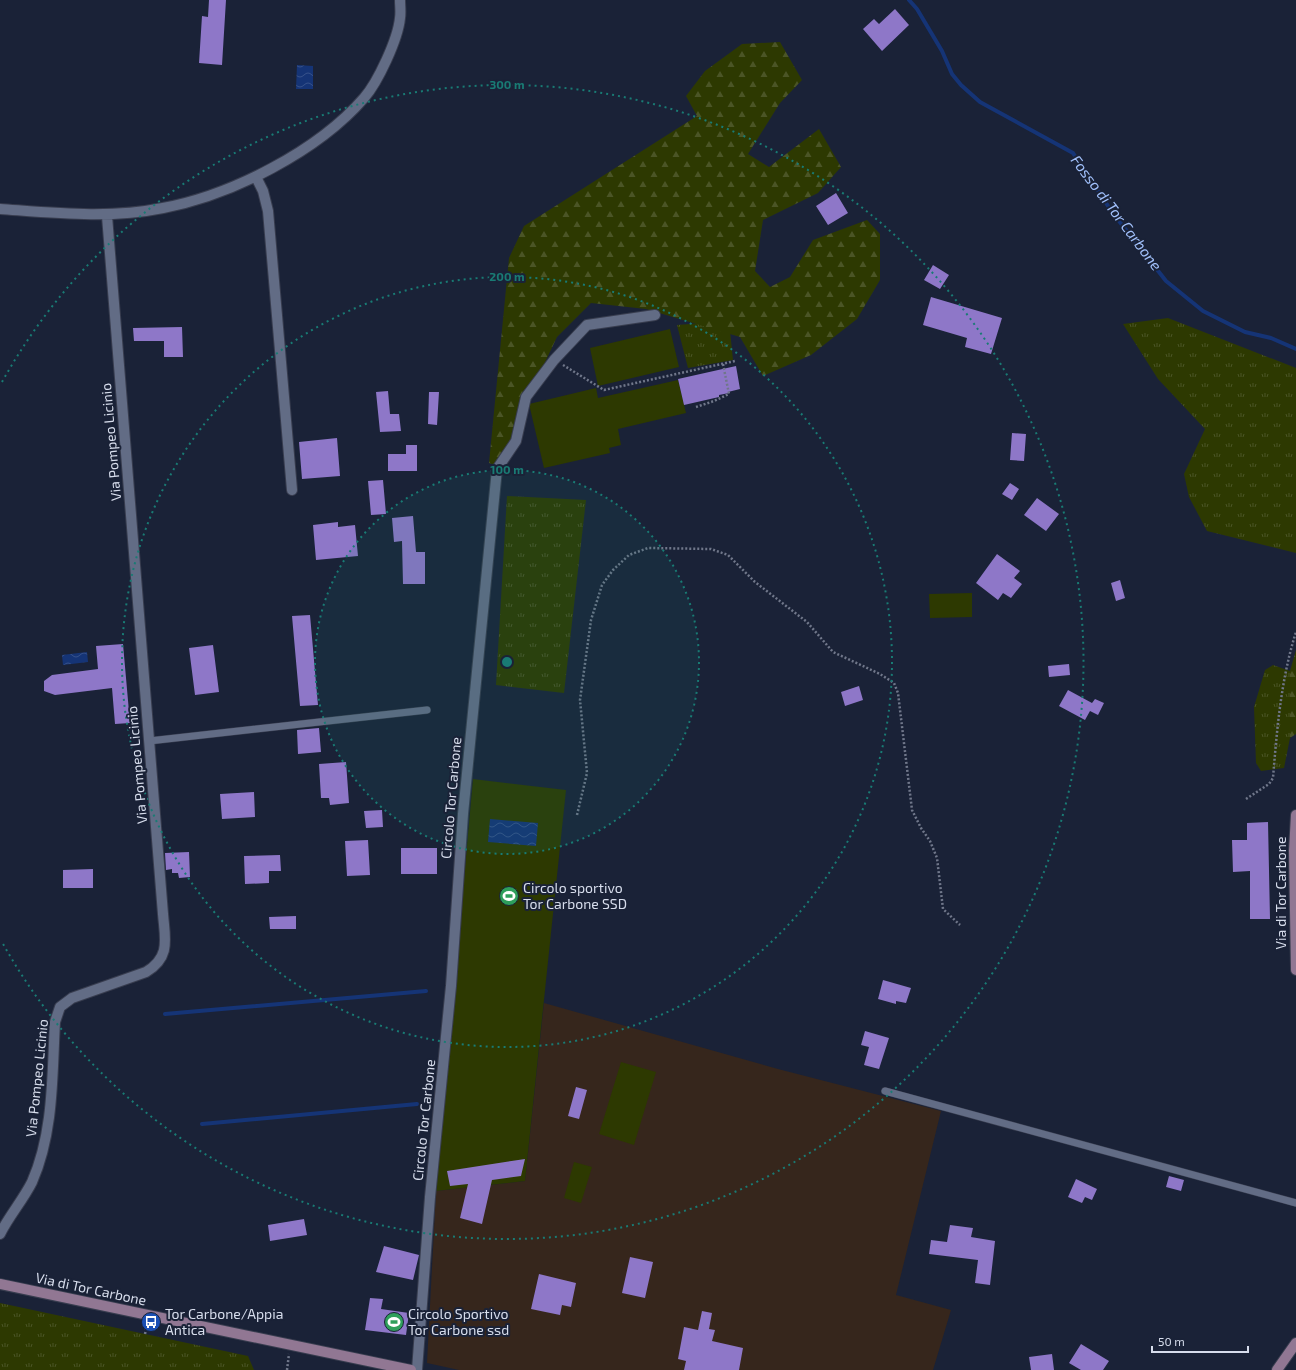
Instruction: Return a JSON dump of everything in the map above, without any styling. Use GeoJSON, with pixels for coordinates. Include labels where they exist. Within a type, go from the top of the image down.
{"type":"FeatureCollection","features":[{"type":"Feature","properties":{"kind":"main road","name":"Via di Tor Carbone"},"geometry":{"type":"LineString","coordinates":[[1296,815],[1294,850],[1296,970]]}},
{"type":"Feature","properties":{"kind":"main road","name":"Via di Tor Carbone"},"geometry":{"type":"LineString","coordinates":[[0,1284],[411,1370]]}},
{"type":"Feature","properties":{"kind":"main road"},"geometry":{"type":"LineString","coordinates":[[1277,1370],[1296,1343]]}},
{"type":"Feature","properties":{"kind":"street"},"geometry":{"type":"LineString","coordinates":[[0,209],[107,216],[163,208],[210,196],[256,177],[321,138],[366,96],[389,54],[400,18],[400,0]]}},
{"type":"Feature","properties":{"kind":"street"},"geometry":{"type":"LineString","coordinates":[[256,177],[264,191],[268,211],[292,490]]}},
{"type":"Feature","properties":{"kind":"street","name":"Via Pompeo Licinio"},"geometry":{"type":"LineString","coordinates":[[0,1234],[31,1182],[43,1151],[48,1121],[55,1022],[60,1007],[72,998],[146,972],[158,964],[165,952],[165,932],[107,216]]}},
{"type":"Feature","properties":{"kind":"street","name":"Circolo Tor Carbone"},"geometry":{"type":"LineString","coordinates":[[417,1370],[431,1190],[451,986],[463,814],[497,469],[516,442],[526,397],[554,360],[588,325],[655,315]]}},
{"type":"Feature","properties":{"kind":"lane"},"geometry":{"type":"LineString","coordinates":[[149,741],[427,710]]}},
{"type":"Feature","properties":{"kind":"lane"},"geometry":{"type":"LineString","coordinates":[[885,1091],[1296,1203]]}},
{"type":"Feature","properties":{"kind":"path"},"geometry":{"type":"LineString","coordinates":[[554,360],[604,390],[735,361]]}},
{"type":"Feature","properties":{"kind":"path"},"geometry":{"type":"LineString","coordinates":[[696,407],[729,394],[723,364]]}},
{"type":"Feature","properties":{"kind":"path"},"geometry":{"type":"LineString","coordinates":[[577,815],[587,773],[580,700],[592,620],[602,585],[613,570],[629,556],[648,548],[711,549],[728,555],[755,582],[806,622],[833,652],[880,674],[894,683],[898,693],[912,810],[921,828],[930,841],[937,858],[943,909],[960,925]]}},
{"type":"Feature","properties":{"kind":"path"},"geometry":{"type":"LineString","coordinates":[[1246,799],[1273,778],[1277,722],[1290,651],[1296,632]]}},
{"type":"Feature","properties":{"kind":"shaded area"},"geometry":{"type":"Polygon","coordinates":[[[544,1003],[778,1069],[941,1111],[896,1295],[951,1310],[933,1370],[459,1370],[427,1363],[436,1191],[525,1181],[544,1003]]]}},
{"type":"Feature","properties":{"kind":"green space"},"geometry":{"type":"Polygon","coordinates":[[[780,42],[802,80],[780,103],[748,154],[769,167],[819,129],[841,167],[818,193],[763,220],[755,271],[770,287],[790,277],[813,240],[867,220],[880,234],[880,280],[857,319],[811,355],[763,376],[740,337],[646,309],[591,303],[557,337],[528,398],[502,467],[489,463],[509,258],[524,226],[697,116],[686,96],[705,71],[742,44],[780,42]]]}},
{"type":"Feature","properties":{"kind":"green space"},"geometry":{"type":"Polygon","coordinates":[[[1168,318],[1296,368],[1296,553],[1207,531],[1189,497],[1184,474],[1205,429],[1158,379],[1123,324],[1168,318]]]}},
{"type":"Feature","properties":{"kind":"green space"},"geometry":{"type":"Polygon","coordinates":[[[729,321],[733,360],[688,368],[677,325],[729,321]]]}},
{"type":"Feature","properties":{"kind":"green space"},"geometry":{"type":"Polygon","coordinates":[[[670,329],[679,367],[598,386],[590,348],[670,329]]]}},
{"type":"Feature","properties":{"kind":"green space"},"geometry":{"type":"Polygon","coordinates":[[[678,380],[686,413],[618,429],[621,445],[609,448],[610,453],[544,468],[529,404],[596,388],[598,398],[678,380]]]}},
{"type":"Feature","properties":{"kind":"green space"},"geometry":{"type":"Polygon","coordinates":[[[507,496],[586,500],[564,693],[496,685],[507,496]]]}},
{"type":"Feature","properties":{"kind":"green space"},"geometry":{"type":"Polygon","coordinates":[[[972,593],[972,617],[930,618],[929,594],[972,593]]]}},
{"type":"Feature","properties":{"kind":"green space"},"geometry":{"type":"Polygon","coordinates":[[[1296,650],[1296,734],[1290,738],[1290,671],[1296,650]]]}},
{"type":"Feature","properties":{"kind":"green space"},"geometry":{"type":"Polygon","coordinates":[[[1273,665],[1290,671],[1290,738],[1284,768],[1261,771],[1256,763],[1254,707],[1265,670],[1273,665]]]}},
{"type":"Feature","properties":{"kind":"green space","name":"Circolo sportivo Tor Carbone SSD"},"geometry":{"type":"Polygon","coordinates":[[[473,779],[566,790],[525,1181],[436,1191],[473,779]]]}},
{"type":"Feature","properties":{"kind":"green space"},"geometry":{"type":"Polygon","coordinates":[[[621,1062],[656,1072],[634,1145],[599,1134],[621,1062]]]}},
{"type":"Feature","properties":{"kind":"green space"},"geometry":{"type":"Polygon","coordinates":[[[574,1162],[592,1167],[581,1203],[564,1198],[574,1162]]]}},
{"type":"Feature","properties":{"kind":"green space"},"geometry":{"type":"Polygon","coordinates":[[[0,1303],[248,1356],[254,1370],[0,1370],[0,1303]]]}},
{"type":"Feature","properties":{"kind":"water"},"geometry":{"type":"Polygon","coordinates":[[[297,65],[313,66],[313,89],[296,89],[297,65]]]}},
{"type":"Feature","properties":{"kind":"water"},"geometry":{"type":"Polygon","coordinates":[[[87,652],[88,662],[63,665],[62,655],[87,652]]]}},
{"type":"Feature","properties":{"kind":"water"},"geometry":{"type":"Polygon","coordinates":[[[490,819],[538,823],[536,846],[488,842],[490,819]]]}},
{"type":"Feature","properties":{"kind":"building"},"geometry":{"type":"Polygon","coordinates":[[[209,0],[226,0],[222,65],[199,63],[202,16],[208,17],[209,0]]]}},
{"type":"Feature","properties":{"kind":"building"},"geometry":{"type":"Polygon","coordinates":[[[895,9],[909,25],[882,51],[863,29],[874,19],[879,24],[895,9]]]}},
{"type":"Feature","properties":{"kind":"building"},"geometry":{"type":"Polygon","coordinates":[[[836,193],[848,213],[828,225],[816,206],[836,193]]]}},
{"type":"Feature","properties":{"kind":"building"},"geometry":{"type":"Polygon","coordinates":[[[933,265],[949,275],[940,289],[924,280],[933,265]]]}},
{"type":"Feature","properties":{"kind":"building"},"geometry":{"type":"Polygon","coordinates":[[[931,297],[1002,318],[991,354],[965,347],[967,338],[923,325],[931,297]]]}},
{"type":"Feature","properties":{"kind":"building"},"geometry":{"type":"Polygon","coordinates":[[[182,327],[183,357],[164,357],[164,341],[134,341],[133,328],[182,327]]]}},
{"type":"Feature","properties":{"kind":"building"},"geometry":{"type":"Polygon","coordinates":[[[736,366],[740,389],[719,395],[719,397],[684,405],[678,379],[736,366]]]}},
{"type":"Feature","properties":{"kind":"building"},"geometry":{"type":"Polygon","coordinates":[[[388,391],[390,414],[399,414],[401,431],[380,432],[376,392],[388,391]]]}},
{"type":"Feature","properties":{"kind":"building"},"geometry":{"type":"Polygon","coordinates":[[[429,392],[439,392],[437,425],[428,424],[429,392]]]}},
{"type":"Feature","properties":{"kind":"building"},"geometry":{"type":"Polygon","coordinates":[[[1012,433],[1026,434],[1024,461],[1010,460],[1012,433]]]}},
{"type":"Feature","properties":{"kind":"building"},"geometry":{"type":"Polygon","coordinates":[[[337,438],[340,476],[302,479],[299,442],[337,438]]]}},
{"type":"Feature","properties":{"kind":"building"},"geometry":{"type":"Polygon","coordinates":[[[406,445],[417,445],[417,471],[388,471],[388,454],[406,454],[406,445]]]}},
{"type":"Feature","properties":{"kind":"building"},"geometry":{"type":"Polygon","coordinates":[[[383,480],[386,514],[371,515],[368,481],[383,480]]]}},
{"type":"Feature","properties":{"kind":"building"},"geometry":{"type":"Polygon","coordinates":[[[1010,483],[1019,489],[1012,500],[1002,494],[1010,483]]]}},
{"type":"Feature","properties":{"kind":"building"},"geometry":{"type":"Polygon","coordinates":[[[1037,498],[1059,514],[1046,531],[1024,515],[1037,498]]]}},
{"type":"Feature","properties":{"kind":"building"},"geometry":{"type":"Polygon","coordinates":[[[413,516],[416,552],[425,552],[425,584],[403,584],[402,541],[394,542],[392,518],[413,516]]]}},
{"type":"Feature","properties":{"kind":"building"},"geometry":{"type":"Polygon","coordinates":[[[338,522],[338,527],[355,525],[358,556],[316,560],[313,525],[338,522]]]}},
{"type":"Feature","properties":{"kind":"building"},"geometry":{"type":"Polygon","coordinates":[[[997,554],[1020,571],[1014,578],[1022,584],[1011,598],[1003,593],[998,600],[976,583],[997,554]]]}},
{"type":"Feature","properties":{"kind":"building"},"geometry":{"type":"Polygon","coordinates":[[[1120,580],[1125,598],[1116,601],[1111,583],[1120,580]]]}},
{"type":"Feature","properties":{"kind":"building"},"geometry":{"type":"Polygon","coordinates":[[[310,615],[318,705],[300,706],[292,616],[310,615]]]}},
{"type":"Feature","properties":{"kind":"building"},"geometry":{"type":"Polygon","coordinates":[[[123,644],[130,723],[115,724],[112,688],[55,695],[44,691],[44,681],[52,675],[98,669],[96,646],[123,644]]]}},
{"type":"Feature","properties":{"kind":"building"},"geometry":{"type":"Polygon","coordinates":[[[213,645],[219,692],[195,695],[189,648],[213,645]]]}},
{"type":"Feature","properties":{"kind":"building"},"geometry":{"type":"Polygon","coordinates":[[[1069,664],[1070,675],[1049,677],[1048,666],[1069,664]]]}},
{"type":"Feature","properties":{"kind":"building"},"geometry":{"type":"Polygon","coordinates":[[[859,686],[863,700],[845,706],[841,692],[859,686]]]}},
{"type":"Feature","properties":{"kind":"building"},"geometry":{"type":"Polygon","coordinates":[[[1068,690],[1092,703],[1095,699],[1104,703],[1098,715],[1090,711],[1085,720],[1059,706],[1068,690]]]}},
{"type":"Feature","properties":{"kind":"building"},"geometry":{"type":"Polygon","coordinates":[[[319,728],[321,752],[298,754],[297,730],[319,728]]]}},
{"type":"Feature","properties":{"kind":"building"},"geometry":{"type":"Polygon","coordinates":[[[346,762],[349,803],[330,805],[329,798],[321,798],[319,764],[346,762]]]}},
{"type":"Feature","properties":{"kind":"building"},"geometry":{"type":"Polygon","coordinates":[[[254,792],[255,817],[222,819],[220,794],[254,792]]]}},
{"type":"Feature","properties":{"kind":"building"},"geometry":{"type":"Polygon","coordinates":[[[382,810],[383,827],[366,828],[364,811],[382,810]]]}},
{"type":"Feature","properties":{"kind":"building"},"geometry":{"type":"Polygon","coordinates":[[[1268,822],[1270,919],[1250,919],[1250,871],[1233,872],[1232,840],[1247,840],[1247,823],[1268,822]]]}},
{"type":"Feature","properties":{"kind":"building"},"geometry":{"type":"Polygon","coordinates":[[[368,840],[370,875],[347,876],[345,841],[368,840]]]}},
{"type":"Feature","properties":{"kind":"building"},"geometry":{"type":"Polygon","coordinates":[[[401,848],[437,848],[437,874],[401,874],[401,848]]]}},
{"type":"Feature","properties":{"kind":"building"},"geometry":{"type":"Polygon","coordinates":[[[189,852],[190,877],[179,878],[178,873],[172,873],[172,869],[166,870],[165,853],[189,852]]]}},
{"type":"Feature","properties":{"kind":"building"},"geometry":{"type":"Polygon","coordinates":[[[280,855],[281,871],[269,871],[269,883],[245,884],[244,856],[280,855]]]}},
{"type":"Feature","properties":{"kind":"building"},"geometry":{"type":"Polygon","coordinates":[[[93,869],[93,888],[63,888],[63,870],[93,869]]]}},
{"type":"Feature","properties":{"kind":"building"},"geometry":{"type":"Polygon","coordinates":[[[296,916],[296,929],[270,929],[269,917],[296,916]]]}},
{"type":"Feature","properties":{"kind":"building"},"geometry":{"type":"Polygon","coordinates":[[[883,980],[911,988],[906,1003],[896,1001],[896,1004],[878,999],[883,980]]]}},
{"type":"Feature","properties":{"kind":"building"},"geometry":{"type":"Polygon","coordinates":[[[865,1031],[889,1038],[879,1069],[864,1065],[869,1047],[861,1045],[865,1031]]]}},
{"type":"Feature","properties":{"kind":"building"},"geometry":{"type":"Polygon","coordinates":[[[576,1087],[587,1090],[579,1119],[568,1116],[576,1087]]]}},
{"type":"Feature","properties":{"kind":"building"},"geometry":{"type":"Polygon","coordinates":[[[525,1159],[521,1176],[492,1180],[482,1224],[460,1218],[468,1184],[450,1186],[447,1171],[525,1159]]]}},
{"type":"Feature","properties":{"kind":"building"},"geometry":{"type":"Polygon","coordinates":[[[1169,1176],[1184,1180],[1181,1191],[1166,1187],[1169,1176]]]}},
{"type":"Feature","properties":{"kind":"building"},"geometry":{"type":"Polygon","coordinates":[[[1076,1179],[1097,1189],[1092,1200],[1085,1197],[1082,1203],[1068,1197],[1076,1179]]]}},
{"type":"Feature","properties":{"kind":"building"},"geometry":{"type":"Polygon","coordinates":[[[304,1219],[307,1235],[270,1241],[268,1225],[304,1219]]]}},
{"type":"Feature","properties":{"kind":"building"},"geometry":{"type":"Polygon","coordinates":[[[950,1225],[973,1228],[971,1237],[995,1241],[990,1285],[975,1283],[978,1260],[929,1254],[931,1240],[947,1242],[950,1225]]]}},
{"type":"Feature","properties":{"kind":"building"},"geometry":{"type":"Polygon","coordinates":[[[384,1246],[419,1255],[413,1280],[376,1272],[384,1246]]]}},
{"type":"Feature","properties":{"kind":"building"},"geometry":{"type":"Polygon","coordinates":[[[630,1257],[653,1262],[645,1298],[622,1293],[630,1257]]]}},
{"type":"Feature","properties":{"kind":"building"},"geometry":{"type":"Polygon","coordinates":[[[539,1274],[576,1283],[571,1307],[562,1305],[560,1315],[531,1309],[539,1274]]]}},
{"type":"Feature","properties":{"kind":"building"},"geometry":{"type":"Polygon","coordinates":[[[370,1298],[383,1299],[381,1309],[409,1313],[406,1335],[365,1330],[370,1298]]]}},
{"type":"Feature","properties":{"kind":"building"},"geometry":{"type":"Polygon","coordinates":[[[702,1311],[712,1313],[709,1329],[715,1330],[712,1341],[743,1348],[739,1370],[684,1370],[686,1361],[678,1359],[684,1327],[698,1330],[702,1311]]]}},
{"type":"Feature","properties":{"kind":"building"},"geometry":{"type":"Polygon","coordinates":[[[1081,1344],[1109,1361],[1103,1370],[1081,1370],[1069,1363],[1081,1344]]]}},
{"type":"Feature","properties":{"kind":"building"},"geometry":{"type":"Polygon","coordinates":[[[1052,1354],[1054,1370],[1031,1370],[1029,1357],[1052,1354]]]}},
{"type":"Feature","properties":{"kind":"waterway","name":"Fosso di Tor Carbone"},"geometry":{"type":"LineString","coordinates":[[909,0],[917,9],[942,51],[952,74],[961,85],[980,102],[1073,153],[1112,212],[1166,281],[1203,311],[1245,332],[1271,338],[1296,349]]}},
{"type":"Feature","properties":{"kind":"waterway"},"geometry":{"type":"LineString","coordinates":[[165,1014],[426,991]]}},
{"type":"Feature","properties":{"kind":"waterway"},"geometry":{"type":"LineString","coordinates":[[202,1124],[417,1104]]}},
{"type":"Feature","properties":{"kind":"place","name":"Circolo sportivo Tor Carbone SSD"},"geometry":{"type":"Point","coordinates":[509,896]}},
{"type":"Feature","properties":{"kind":"place","name":"Tor Carbone/Appia Antica"},"geometry":{"type":"Point","coordinates":[151,1322]}},
{"type":"Feature","properties":{"kind":"place","name":"Circolo Sportivo Tor Carbone ssd"},"geometry":{"type":"Point","coordinates":[394,1322]}}]}
